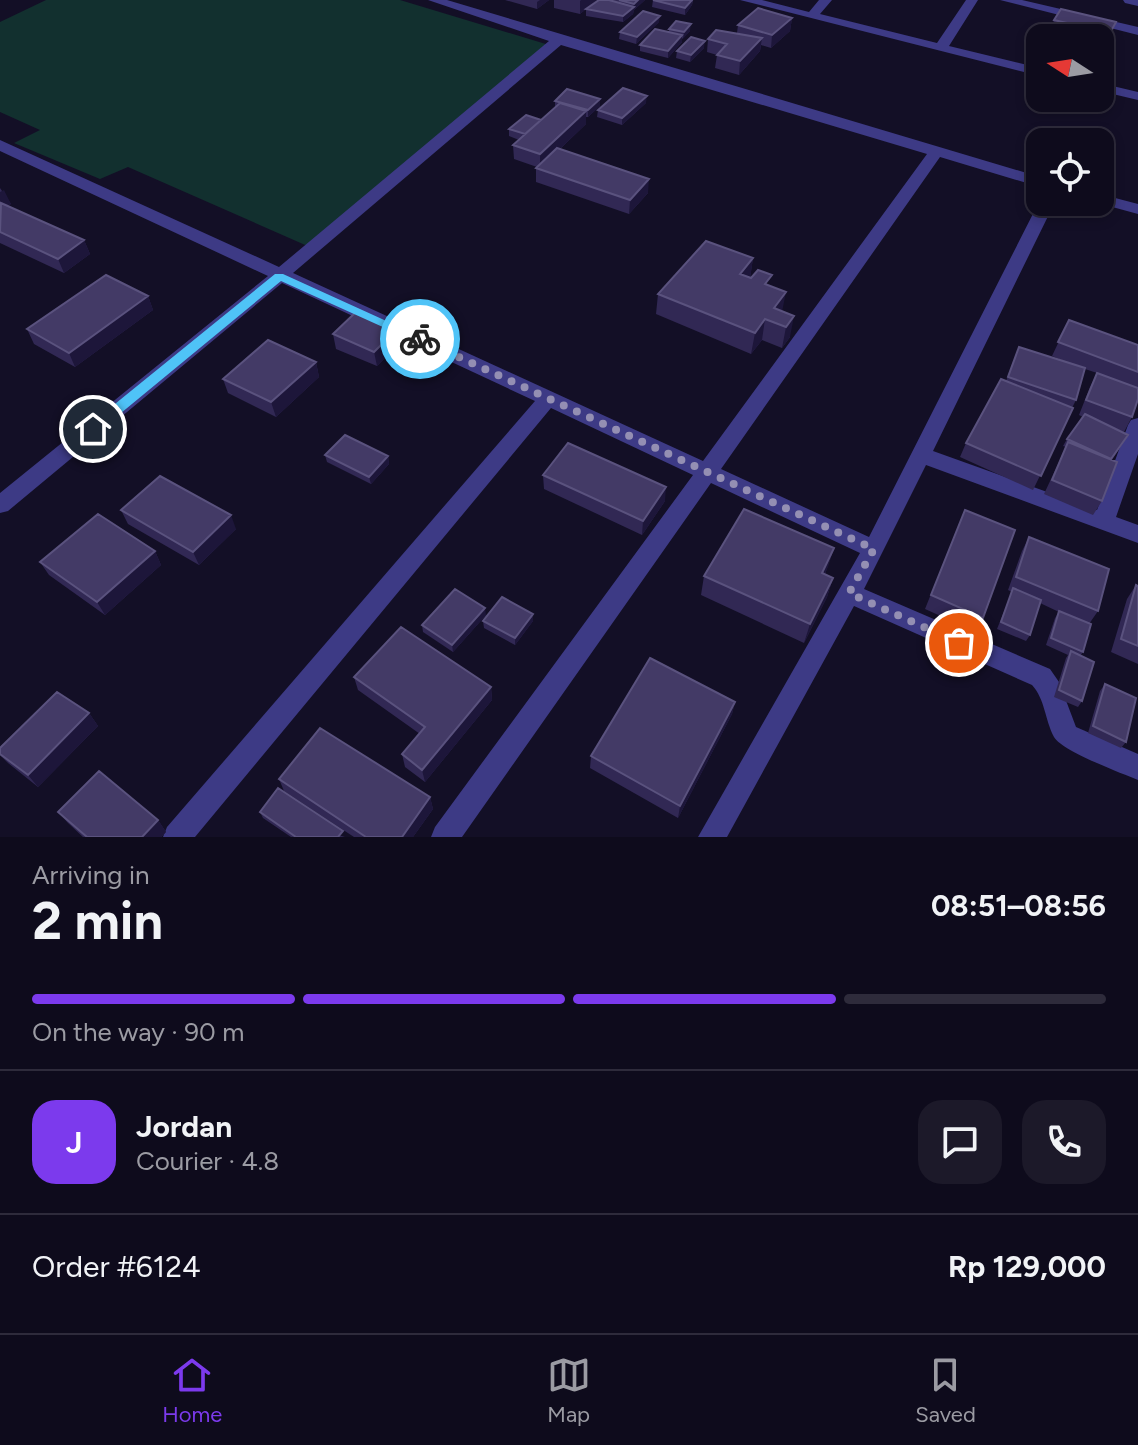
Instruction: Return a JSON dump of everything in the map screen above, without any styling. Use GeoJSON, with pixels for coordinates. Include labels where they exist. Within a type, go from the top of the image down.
{"type":"FeatureCollection","features":[{"type":"Feature","properties":{"kind":"street"},"geometry":{"type":"LineString","coordinates":[[434,0],[1026,178]]}},
{"type":"Feature","properties":{"kind":"street"},"geometry":{"type":"LineString","coordinates":[[746,0],[1026,68]]}},
{"type":"Feature","properties":{"kind":"street"},"geometry":{"type":"LineString","coordinates":[[812,16],[826,0]]}},
{"type":"Feature","properties":{"kind":"street"},"geometry":{"type":"LineString","coordinates":[[941,47],[972,0]]}},
{"type":"Feature","properties":{"kind":"street"},"geometry":{"type":"LineString","coordinates":[[1006,0],[1138,31]]}},
{"type":"Feature","properties":{"kind":"street"},"geometry":{"type":"LineString","coordinates":[[1129,0],[1138,2]]}},
{"type":"Feature","properties":{"kind":"street"},"geometry":{"type":"LineString","coordinates":[[0,505],[559,40]]}},
{"type":"Feature","properties":{"kind":"street"},"geometry":{"type":"LineString","coordinates":[[1114,90],[1138,96]]}},
{"type":"Feature","properties":{"kind":"street"},"geometry":{"type":"LineString","coordinates":[[0,145],[874,549]]}},
{"type":"Feature","properties":{"kind":"street"},"geometry":{"type":"LineString","coordinates":[[445,837],[937,151]]}},
{"type":"Feature","properties":{"kind":"street"},"geometry":{"type":"LineString","coordinates":[[1114,203],[1138,209]]}},
{"type":"Feature","properties":{"kind":"street"},"geometry":{"type":"LineString","coordinates":[[712,837],[874,549],[1040,216]]}},
{"type":"Feature","properties":{"kind":"street"},"geometry":{"type":"LineString","coordinates":[[177,837],[549,397]]}},
{"type":"Feature","properties":{"kind":"street"},"geometry":{"type":"LineString","coordinates":[[1103,522],[1138,425]]}},
{"type":"Feature","properties":{"kind":"street"},"geometry":{"type":"LineString","coordinates":[[921,455],[1138,534]]}},
{"type":"Feature","properties":{"kind":"street"},"geometry":{"type":"LineString","coordinates":[[849,593],[1041,677],[1050,688],[1061,727],[1067,735],[1138,767]]}},
{"type":"Feature","properties":{"kind":"green space"},"geometry":{"type":"Polygon","coordinates":[[[46,0],[400,0],[549,45],[312,248],[128,167],[100,179],[14,143],[40,130],[0,112],[0,22],[46,0]]]}},
{"type":"Feature","properties":{"kind":"building"},"geometry":{"type":"Polygon","coordinates":[[[599,0],[634,7],[623,16],[586,9],[599,0]]]}},
{"type":"Feature","properties":{"kind":"building"},"geometry":{"type":"Polygon","coordinates":[[[653,0],[692,0],[685,8],[653,0]]]}},
{"type":"Feature","properties":{"kind":"building"},"geometry":{"type":"Polygon","coordinates":[[[758,8],[792,18],[772,35],[738,25],[758,8]]]}},
{"type":"Feature","properties":{"kind":"building"},"geometry":{"type":"Polygon","coordinates":[[[1061,9],[1116,22],[1114,26],[1054,20],[1061,9]]]}},
{"type":"Feature","properties":{"kind":"building"},"geometry":{"type":"Polygon","coordinates":[[[643,11],[660,16],[637,37],[620,32],[643,11]]]}},
{"type":"Feature","properties":{"kind":"building"},"geometry":{"type":"Polygon","coordinates":[[[676,21],[691,24],[684,32],[669,29],[676,21]]]}},
{"type":"Feature","properties":{"kind":"building"},"geometry":{"type":"Polygon","coordinates":[[[655,29],[682,35],[668,51],[640,45],[655,29]]]}},
{"type":"Feature","properties":{"kind":"building"},"geometry":{"type":"Polygon","coordinates":[[[716,30],[762,38],[740,61],[717,55],[727,44],[708,39],[716,30]]]}},
{"type":"Feature","properties":{"kind":"building"},"geometry":{"type":"Polygon","coordinates":[[[691,37],[705,41],[691,55],[677,51],[691,37]]]}},
{"type":"Feature","properties":{"kind":"building"},"geometry":{"type":"Polygon","coordinates":[[[623,88],[647,96],[622,118],[598,110],[623,88]]]}},
{"type":"Feature","properties":{"kind":"building"},"geometry":{"type":"Polygon","coordinates":[[[567,89],[600,99],[588,110],[555,101],[567,89]]]}},
{"type":"Feature","properties":{"kind":"building"},"geometry":{"type":"Polygon","coordinates":[[[560,103],[586,111],[540,154],[513,145],[560,103]]]}},
{"type":"Feature","properties":{"kind":"building"},"geometry":{"type":"Polygon","coordinates":[[[526,115],[541,120],[525,134],[509,129],[526,115]]]}},
{"type":"Feature","properties":{"kind":"building"},"geometry":{"type":"Polygon","coordinates":[[[557,148],[649,179],[630,200],[536,168],[557,148]]]}},
{"type":"Feature","properties":{"kind":"building"},"geometry":{"type":"Polygon","coordinates":[[[1,203],[84,240],[58,259],[0,232],[1,203]]]}},
{"type":"Feature","properties":{"kind":"building"},"geometry":{"type":"Polygon","coordinates":[[[706,241],[753,258],[740,274],[751,278],[758,270],[772,275],[765,284],[786,292],[774,308],[794,316],[786,327],[765,319],[755,333],[658,294],[706,241]]]}},
{"type":"Feature","properties":{"kind":"building"},"geometry":{"type":"Polygon","coordinates":[[[106,275],[148,296],[69,353],[27,329],[106,275]]]}},
{"type":"Feature","properties":{"kind":"building"},"geometry":{"type":"Polygon","coordinates":[[[356,312],[397,329],[374,352],[333,334],[356,312]]]}},
{"type":"Feature","properties":{"kind":"building"},"geometry":{"type":"Polygon","coordinates":[[[1069,320],[1138,345],[1138,372],[1058,342],[1069,320]]]}},
{"type":"Feature","properties":{"kind":"building"},"geometry":{"type":"Polygon","coordinates":[[[268,340],[316,362],[271,402],[223,379],[268,340]]]}},
{"type":"Feature","properties":{"kind":"building"},"geometry":{"type":"Polygon","coordinates":[[[1019,347],[1085,368],[1076,400],[1008,377],[1019,347]]]}},
{"type":"Feature","properties":{"kind":"building"},"geometry":{"type":"Polygon","coordinates":[[[1097,373],[1138,388],[1132,417],[1086,400],[1097,373]]]}},
{"type":"Feature","properties":{"kind":"building"},"geometry":{"type":"Polygon","coordinates":[[[1001,379],[1073,408],[1041,476],[966,443],[1001,379]]]}},
{"type":"Feature","properties":{"kind":"building"},"geometry":{"type":"Polygon","coordinates":[[[1085,414],[1128,435],[1111,459],[1067,439],[1085,414]]]}},
{"type":"Feature","properties":{"kind":"building"},"geometry":{"type":"Polygon","coordinates":[[[345,435],[388,456],[369,477],[325,455],[345,435]]]}},
{"type":"Feature","properties":{"kind":"building"},"geometry":{"type":"Polygon","coordinates":[[[1068,442],[1117,462],[1102,501],[1052,480],[1068,442]]]}},
{"type":"Feature","properties":{"kind":"building"},"geometry":{"type":"Polygon","coordinates":[[[568,443],[666,487],[643,521],[543,475],[568,443]]]}},
{"type":"Feature","properties":{"kind":"building"},"geometry":{"type":"Polygon","coordinates":[[[160,476],[231,515],[193,552],[121,510],[160,476]]]}},
{"type":"Feature","properties":{"kind":"building"},"geometry":{"type":"Polygon","coordinates":[[[744,509],[834,548],[822,573],[833,578],[810,624],[704,576],[744,509]]]}},
{"type":"Feature","properties":{"kind":"building"},"geometry":{"type":"Polygon","coordinates":[[[965,510],[1015,530],[983,618],[931,595],[965,510]]]}},
{"type":"Feature","properties":{"kind":"building"},"geometry":{"type":"Polygon","coordinates":[[[98,514],[155,551],[97,602],[40,562],[98,514]]]}},
{"type":"Feature","properties":{"kind":"building"},"geometry":{"type":"Polygon","coordinates":[[[1029,537],[1109,569],[1098,611],[1016,577],[1029,537]]]}},
{"type":"Feature","properties":{"kind":"building"},"geometry":{"type":"Polygon","coordinates":[[[1138,586],[1138,646],[1121,639],[1138,586]]]}},
{"type":"Feature","properties":{"kind":"building"},"geometry":{"type":"Polygon","coordinates":[[[1013,588],[1041,600],[1030,635],[1001,622],[1013,588]]]}},
{"type":"Feature","properties":{"kind":"building"},"geometry":{"type":"Polygon","coordinates":[[[455,589],[485,608],[452,645],[422,625],[455,589]]]}},
{"type":"Feature","properties":{"kind":"building"},"geometry":{"type":"Polygon","coordinates":[[[502,597],[533,614],[515,638],[483,621],[502,597]]]}},
{"type":"Feature","properties":{"kind":"building"},"geometry":{"type":"Polygon","coordinates":[[[1059,611],[1091,624],[1083,652],[1051,638],[1059,611]]]}},
{"type":"Feature","properties":{"kind":"building"},"geometry":{"type":"Polygon","coordinates":[[[401,627],[491,687],[422,770],[402,754],[425,727],[354,677],[401,627]]]}},
{"type":"Feature","properties":{"kind":"building"},"geometry":{"type":"Polygon","coordinates":[[[1071,651],[1094,662],[1082,701],[1059,690],[1071,651]]]}},
{"type":"Feature","properties":{"kind":"building"},"geometry":{"type":"Polygon","coordinates":[[[650,658],[735,702],[680,806],[591,756],[650,658]]]}},
{"type":"Feature","properties":{"kind":"building"},"geometry":{"type":"Polygon","coordinates":[[[1105,684],[1136,698],[1126,742],[1093,726],[1105,684]]]}},
{"type":"Feature","properties":{"kind":"building"},"geometry":{"type":"Polygon","coordinates":[[[57,692],[89,713],[28,775],[0,754],[0,748],[57,692]]]}},
{"type":"Feature","properties":{"kind":"building"},"geometry":{"type":"Polygon","coordinates":[[[320,728],[430,797],[402,837],[366,837],[279,779],[320,728]]]}},
{"type":"Feature","properties":{"kind":"building"},"geometry":{"type":"Polygon","coordinates":[[[99,771],[158,820],[142,837],[87,837],[58,812],[99,771]]]}},
{"type":"Feature","properties":{"kind":"building"},"geometry":{"type":"Polygon","coordinates":[[[278,788],[343,831],[338,837],[296,837],[260,812],[278,788]]]}},
{"type":"Feature","properties":{"kind":"way so far"},"geometry":{"type":"LineString","coordinates":[[420,339],[874,549],[849,593],[959,643]]}},
{"type":"Feature","properties":{"kind":"route"},"geometry":{"type":"LineString","coordinates":[[93,429],[279,276],[420,339]]}}]}
